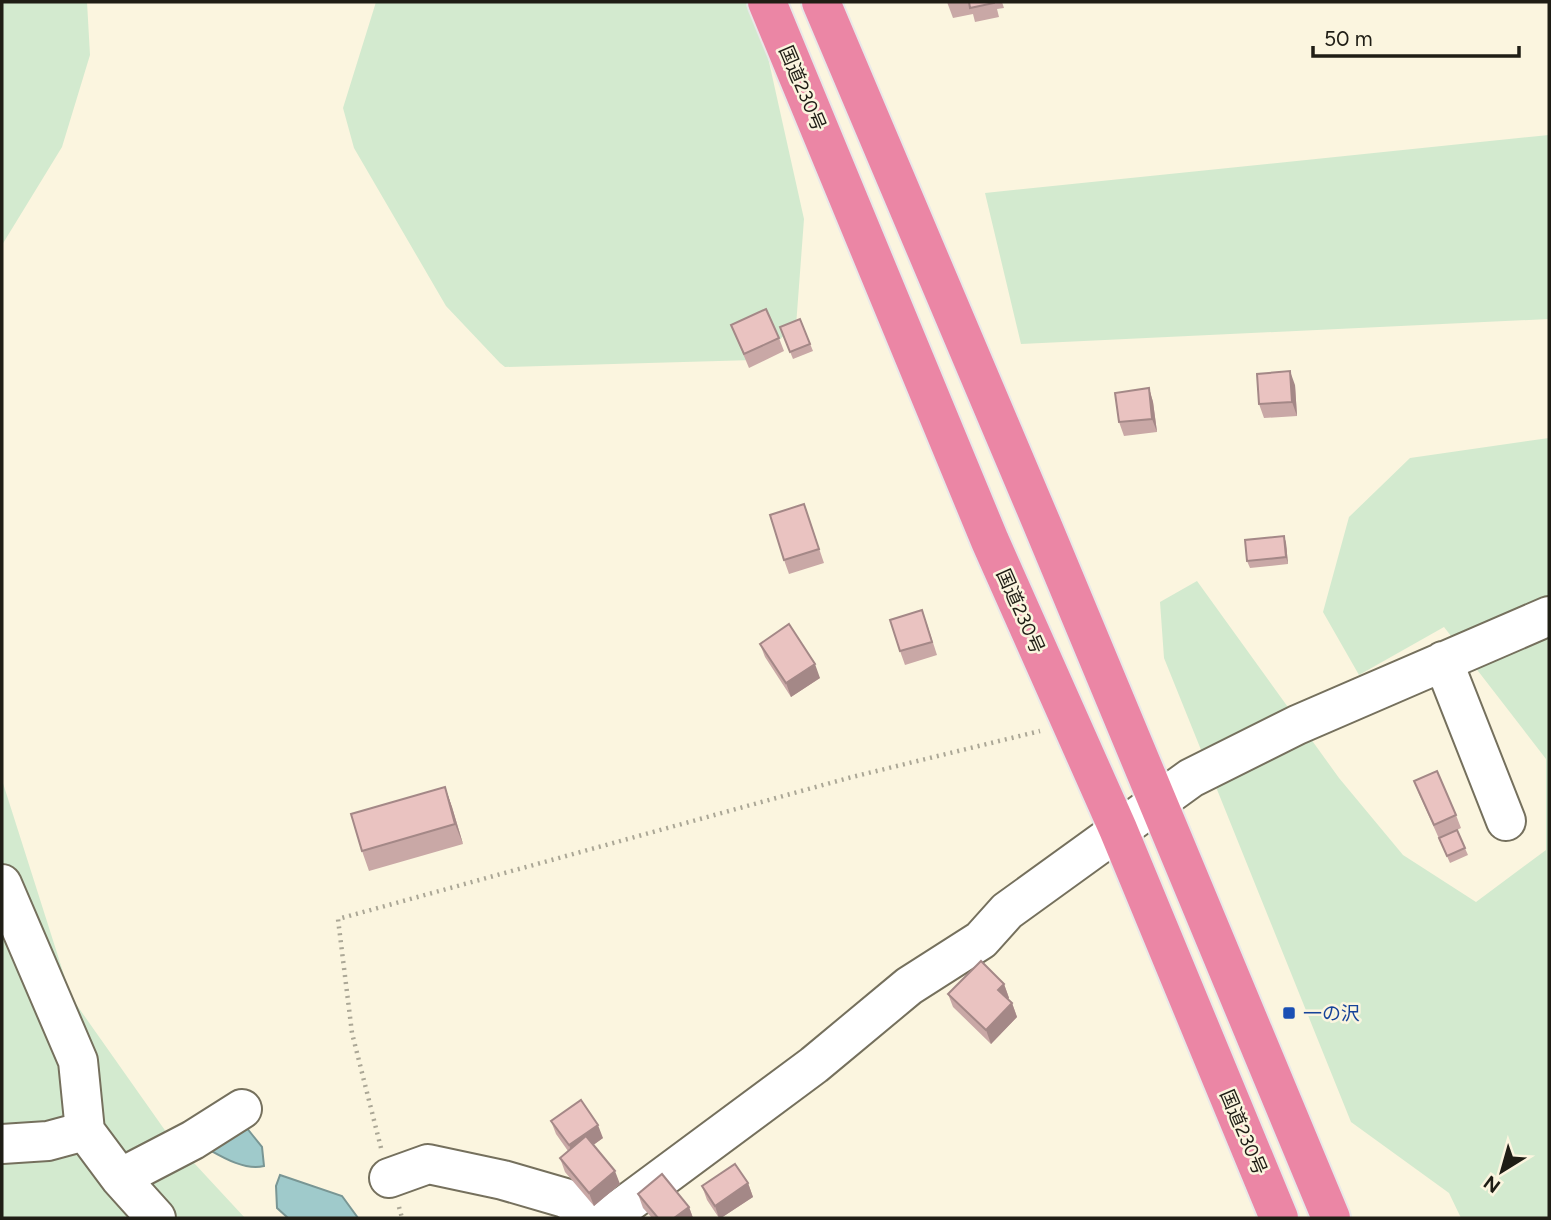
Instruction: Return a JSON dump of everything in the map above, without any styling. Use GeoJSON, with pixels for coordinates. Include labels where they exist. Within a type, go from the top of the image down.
{"type":"FeatureCollection","features":[{"type":"Feature","properties":{"kind":"highway","name":"国道230号"},"geometry":{"type":"LineString","coordinates":[[767,2],[990,541],[1118,829],[1279,1218]]}},
{"type":"Feature","properties":{"kind":"highway"},"geometry":{"type":"LineString","coordinates":[[821,2],[1331,1218]]}},
{"type":"Feature","properties":{"kind":"street"},"geometry":{"type":"LineString","coordinates":[[389,1178],[428,1164],[565,1198],[596,1215],[609,1217],[814,1065],[909,986],[981,940],[1007,911],[1191,778],[1297,725],[1549,616]]}},
{"type":"Feature","properties":{"kind":"street"},"geometry":{"type":"LineString","coordinates":[[1443,661],[1506,821]]}},
{"type":"Feature","properties":{"kind":"street"},"geometry":{"type":"LineString","coordinates":[[2,884],[78,1061],[85,1131],[120,1178],[156,1218]]}},
{"type":"Feature","properties":{"kind":"street"},"geometry":{"type":"LineString","coordinates":[[120,1178],[193,1140],[242,1109]]}},
{"type":"Feature","properties":{"kind":"street"},"geometry":{"type":"LineString","coordinates":[[2,1144],[48,1141],[85,1131]]}},
{"type":"Feature","properties":{"kind":"path"},"geometry":{"type":"LineString","coordinates":[[402,1218],[389,1178],[352,1033],[338,919],[852,777],[1071,723]]}},
{"type":"Feature","properties":{"kind":"green space"},"geometry":{"type":"Polygon","coordinates":[[[2,2],[87,2],[90,55],[62,147],[2,245],[2,2]]]}},
{"type":"Feature","properties":{"kind":"green space"},"geometry":{"type":"Polygon","coordinates":[[[376,2],[748,2],[763,35],[804,219],[796,326],[754,360],[505,367],[446,306],[354,148],[343,108],[376,2]]]}},
{"type":"Feature","properties":{"kind":"green space"},"geometry":{"type":"Polygon","coordinates":[[[1549,135],[1549,319],[1021,344],[985,193],[1549,135]]]}},
{"type":"Feature","properties":{"kind":"green space"},"geometry":{"type":"Polygon","coordinates":[[[1549,438],[1549,1218],[1461,1218],[1449,1193],[1351,1122],[1164,658],[1160,602],[1197,581],[1339,778],[1403,855],[1476,902],[1546,850],[1546,759],[1444,627],[1359,675],[1323,612],[1349,517],[1410,458],[1549,438]]]}},
{"type":"Feature","properties":{"kind":"green space"},"geometry":{"type":"Polygon","coordinates":[[[2,780],[71,997],[169,1136],[245,1218],[2,1218],[2,780]]]}},
{"type":"Feature","properties":{"kind":"water"},"geometry":{"type":"Polygon","coordinates":[[[246,1127],[262,1147],[264,1166],[242,1165],[206,1148],[246,1127]]]}},
{"type":"Feature","properties":{"kind":"water"},"geometry":{"type":"Polygon","coordinates":[[[280,1175],[342,1196],[358,1218],[288,1218],[277,1208],[276,1186],[280,1175]]]}},
{"type":"Feature","properties":{"kind":"building"},"geometry":{"type":"Polygon","coordinates":[[[969,2],[994,2],[994,3],[970,8],[969,2]]]}},
{"type":"Feature","properties":{"kind":"building"},"geometry":{"type":"Polygon","coordinates":[[[766,309],[779,338],[744,354],[731,325],[766,309]]]}},
{"type":"Feature","properties":{"kind":"building"},"geometry":{"type":"Polygon","coordinates":[[[800,319],[810,344],[790,352],[780,327],[800,319]]]}},
{"type":"Feature","properties":{"kind":"building"},"geometry":{"type":"Polygon","coordinates":[[[1290,371],[1292,402],[1259,404],[1257,374],[1290,371]]]}},
{"type":"Feature","properties":{"kind":"building"},"geometry":{"type":"Polygon","coordinates":[[[1149,388],[1152,419],[1119,422],[1115,393],[1149,388]]]}},
{"type":"Feature","properties":{"kind":"building"},"geometry":{"type":"Polygon","coordinates":[[[804,504],[819,549],[784,560],[770,515],[804,504]]]}},
{"type":"Feature","properties":{"kind":"building"},"geometry":{"type":"Polygon","coordinates":[[[1284,536],[1286,557],[1247,561],[1245,540],[1284,536]]]}},
{"type":"Feature","properties":{"kind":"building"},"geometry":{"type":"Polygon","coordinates":[[[922,610],[932,642],[900,651],[890,620],[922,610]]]}},
{"type":"Feature","properties":{"kind":"building"},"geometry":{"type":"Polygon","coordinates":[[[789,624],[815,664],[786,683],[760,644],[789,624]]]}},
{"type":"Feature","properties":{"kind":"building"},"geometry":{"type":"Polygon","coordinates":[[[1437,771],[1456,815],[1434,825],[1414,781],[1437,771]]]}},
{"type":"Feature","properties":{"kind":"building"},"geometry":{"type":"Polygon","coordinates":[[[445,787],[455,824],[362,851],[351,814],[445,787]]]}},
{"type":"Feature","properties":{"kind":"building"},"geometry":{"type":"Polygon","coordinates":[[[1457,830],[1465,848],[1447,856],[1439,838],[1457,830]]]}},
{"type":"Feature","properties":{"kind":"building"},"geometry":{"type":"Polygon","coordinates":[[[981,961],[1004,984],[998,990],[1012,1003],[986,1030],[948,994],[981,961]]]}},
{"type":"Feature","properties":{"kind":"building"},"geometry":{"type":"Polygon","coordinates":[[[581,1100],[598,1125],[569,1145],[551,1121],[581,1100]]]}},
{"type":"Feature","properties":{"kind":"building"},"geometry":{"type":"Polygon","coordinates":[[[586,1136],[615,1171],[589,1193],[560,1158],[586,1136]]]}},
{"type":"Feature","properties":{"kind":"building"},"geometry":{"type":"Polygon","coordinates":[[[735,1164],[748,1183],[715,1206],[702,1186],[735,1164]]]}},
{"type":"Feature","properties":{"kind":"building"},"geometry":{"type":"Polygon","coordinates":[[[662,1174],[689,1207],[674,1218],[658,1218],[638,1194],[662,1174]]]}},
{"type":"Feature","properties":{"kind":"place","name":"一の沢"},"geometry":{"type":"Point","coordinates":[1289,1013]}}]}
